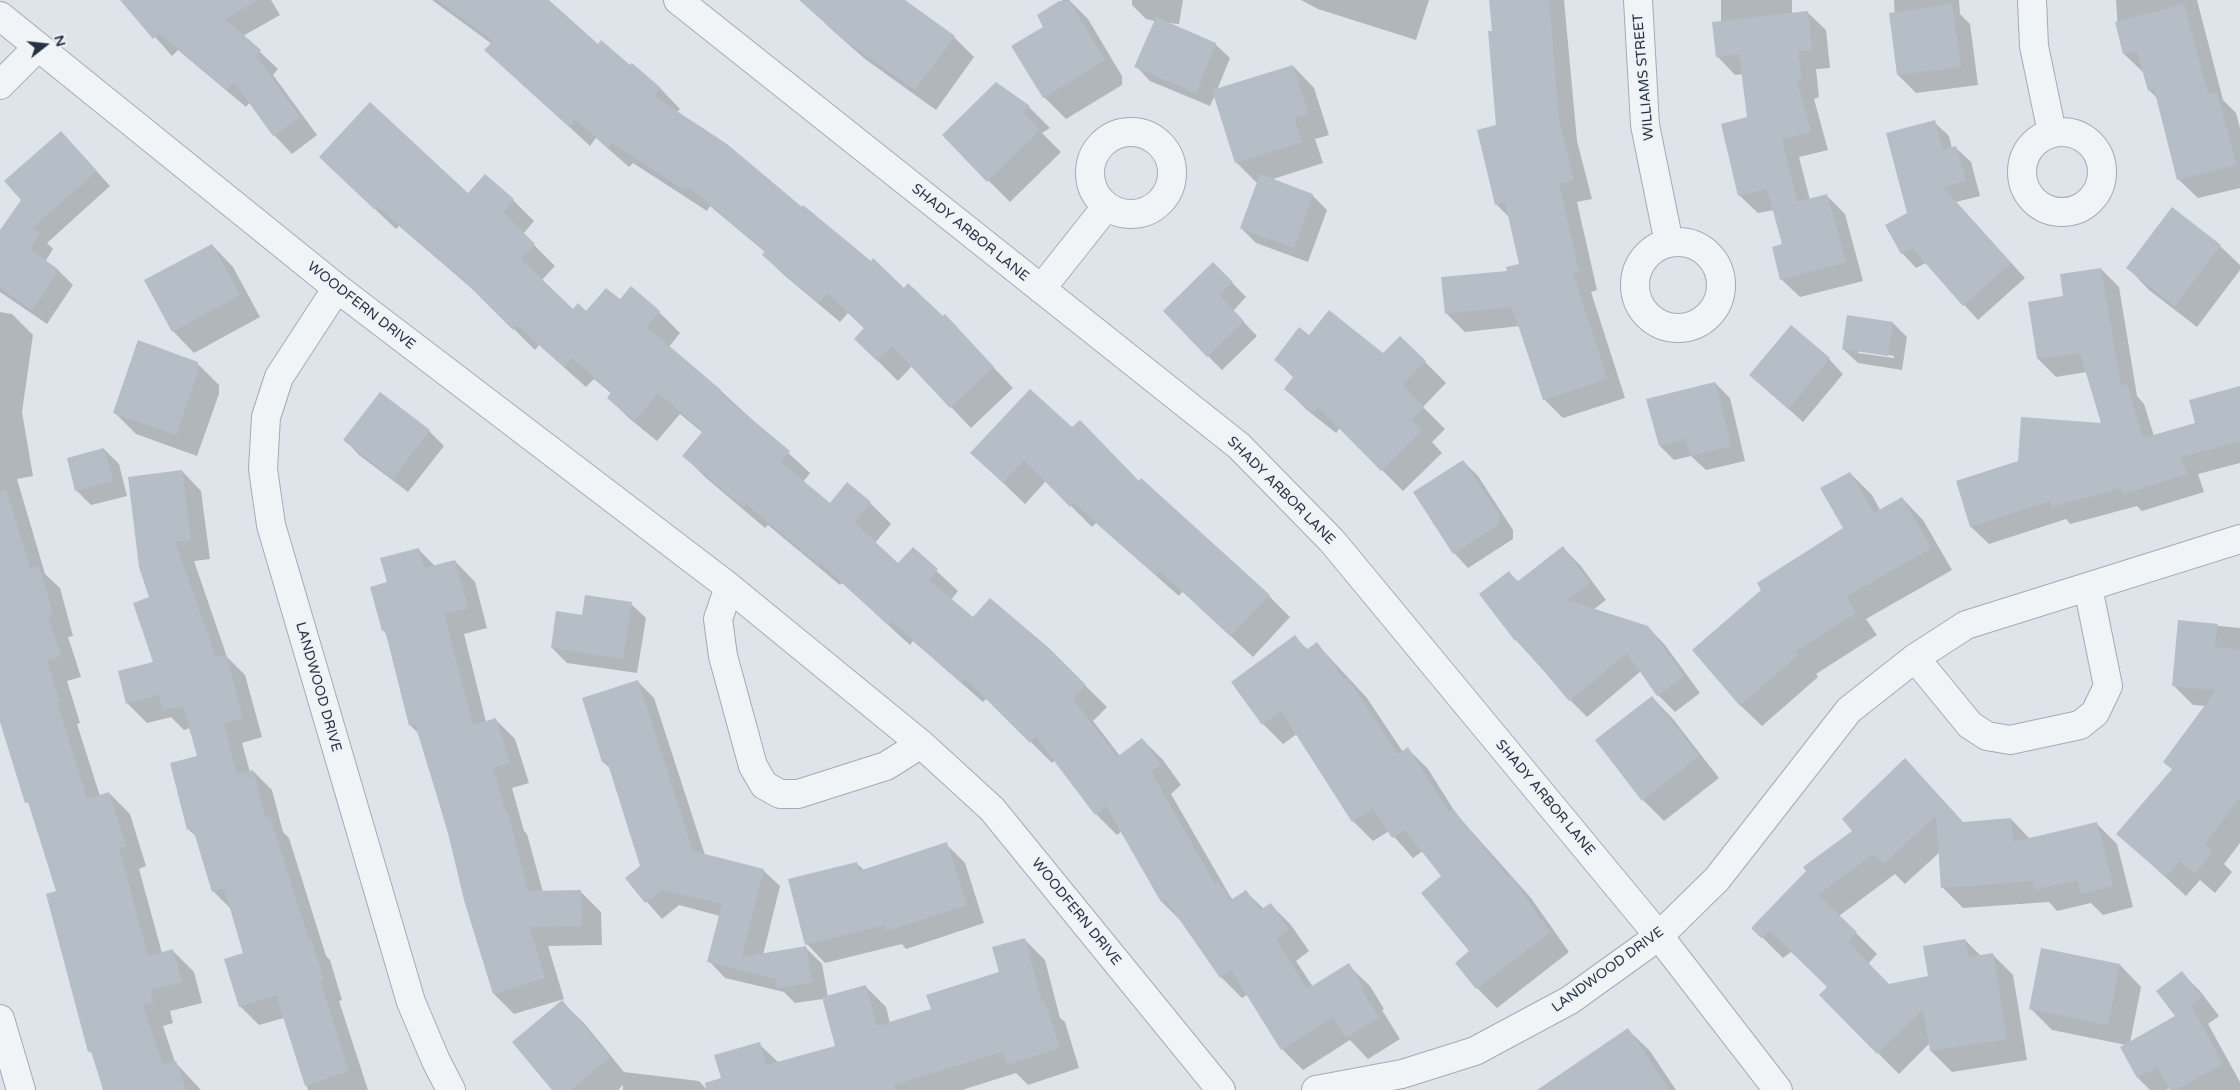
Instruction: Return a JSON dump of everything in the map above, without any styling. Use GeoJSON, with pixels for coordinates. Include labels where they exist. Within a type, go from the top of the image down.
{"type":"FeatureCollection","features":[{"type":"Feature","properties":{"kind":"street","name":"SHADY ARBOR LANE"},"geometry":{"type":"LineString","coordinates":[[678,0],[1240,446],[1332,541],[1659,936],[1778,1090]]}},
{"type":"Feature","properties":{"kind":"street","name":"WILLIAMS STREET"},"geometry":{"type":"LineString","coordinates":[[1638,0],[1645,125],[1669,243]]}},
{"type":"Feature","properties":{"kind":"street"},"geometry":{"type":"LineString","coordinates":[[2032,0],[2034,46],[2052,133]]}},
{"type":"Feature","properties":{"kind":"street","name":"WOODFERN DRIVE"},"geometry":{"type":"LineString","coordinates":[[0,16],[337,288],[728,588],[921,744],[992,809],[1221,1090]]}},
{"type":"Feature","properties":{"kind":"street"},"geometry":{"type":"LineString","coordinates":[[0,85],[38,47]]}},
{"type":"Feature","properties":{"kind":"street"},"geometry":{"type":"LineString","coordinates":[[1041,289],[1106,207]]}},
{"type":"Feature","properties":{"kind":"street","name":"LANDWOOD DRIVE"},"geometry":{"type":"LineString","coordinates":[[337,288],[279,377],[266,417],[263,469],[271,525],[410,1002],[451,1090]]}},
{"type":"Feature","properties":{"kind":"street","name":"LANDWOOD DRIVE"},"geometry":{"type":"LineString","coordinates":[[1316,1090],[1402,1074],[1475,1051],[1570,1000],[1659,936],[1717,879],[1849,710],[1915,658],[1966,625],[2240,539]]}},
{"type":"Feature","properties":{"kind":"street"},"geometry":{"type":"LineString","coordinates":[[1915,658],[1970,724],[1987,736],[2010,740],[2080,725],[2095,713],[2108,686],[2088,587]]}},
{"type":"Feature","properties":{"kind":"street"},"geometry":{"type":"LineString","coordinates":[[728,588],[718,619],[723,656],[753,766],[764,785],[780,794],[798,794],[886,766],[921,744]]}},
{"type":"Feature","properties":{"kind":"street"},"geometry":{"type":"LineString","coordinates":[[0,1019],[20,1090]]}},
{"type":"Feature","properties":{"kind":"building"},"geometry":{"type":"Polygon","coordinates":[[[120,0],[257,0],[225,19],[261,50],[256,56],[300,117],[273,136],[234,82],[227,90],[159,33],[153,39],[120,0]]]}},
{"type":"Feature","properties":{"kind":"building"},"geometry":{"type":"Polygon","coordinates":[[[437,0],[549,0],[598,44],[601,40],[661,88],[654,96],[727,144],[802,207],[803,205],[871,261],[873,258],[904,288],[908,283],[943,316],[945,314],[994,367],[950,408],[892,346],[877,361],[854,339],[864,328],[827,293],[819,303],[762,255],[765,251],[689,187],[686,191],[612,143],[608,148],[575,119],[569,127],[484,50],[493,41],[437,0]]]}},
{"type":"Feature","properties":{"kind":"building"},"geometry":{"type":"Polygon","coordinates":[[[799,0],[905,0],[955,36],[915,90],[843,39],[799,0]]]}},
{"type":"Feature","properties":{"kind":"building"},"geometry":{"type":"Polygon","coordinates":[[[1489,0],[1549,0],[1559,121],[1574,180],[1559,184],[1579,272],[1573,273],[1607,379],[1543,400],[1512,307],[1445,314],[1441,277],[1507,271],[1506,267],[1519,264],[1505,202],[1495,205],[1477,130],[1496,125],[1488,31],[1492,31],[1489,0]]]}},
{"type":"Feature","properties":{"kind":"building"},"geometry":{"type":"Polygon","coordinates":[[[1059,1],[1069,1],[1105,60],[1043,98],[1011,46],[1043,27],[1037,15],[1059,1]]]}},
{"type":"Feature","properties":{"kind":"building"},"geometry":{"type":"Polygon","coordinates":[[[1952,4],[1961,67],[1897,75],[1889,13],[1952,4]]]}},
{"type":"Feature","properties":{"kind":"building"},"geometry":{"type":"Polygon","coordinates":[[[2184,4],[2208,94],[2217,92],[2236,165],[2177,180],[2154,89],[2148,91],[2137,51],[2123,54],[2115,22],[2184,4]]]}},
{"type":"Feature","properties":{"kind":"building"},"geometry":{"type":"Polygon","coordinates":[[[1808,11],[1812,50],[1798,51],[1802,79],[1797,81],[1811,132],[1782,139],[1797,202],[1827,194],[1846,262],[1780,280],[1772,247],[1782,244],[1767,189],[1738,196],[1721,124],[1747,117],[1739,54],[1716,57],[1712,22],[1808,11]]]}},
{"type":"Feature","properties":{"kind":"building"},"geometry":{"type":"Polygon","coordinates":[[[1156,17],[1216,43],[1196,93],[1134,67],[1156,17]]]}},
{"type":"Feature","properties":{"kind":"building"},"geometry":{"type":"Polygon","coordinates":[[[1293,65],[1308,114],[1294,118],[1302,142],[1235,163],[1212,90],[1293,65]]]}},
{"type":"Feature","properties":{"kind":"building"},"geometry":{"type":"Polygon","coordinates":[[[996,82],[1030,106],[1022,111],[1040,130],[987,182],[942,135],[996,82]]]}},
{"type":"Feature","properties":{"kind":"building"},"geometry":{"type":"Polygon","coordinates":[[[370,102],[468,193],[485,174],[514,199],[503,212],[535,244],[521,259],[573,309],[578,303],[586,311],[606,288],[620,299],[631,286],[660,311],[647,327],[721,390],[719,392],[790,451],[781,462],[830,503],[847,482],[871,502],[854,522],[898,563],[913,547],[938,569],[929,580],[973,617],[990,598],[1049,648],[1086,685],[1073,699],[1117,757],[1142,738],[1161,764],[1151,772],[1215,884],[1218,882],[1231,900],[1246,890],[1260,910],[1271,903],[1289,930],[1276,939],[1307,989],[1349,963],[1364,988],[1361,989],[1379,1017],[1346,1038],[1333,1017],[1281,1050],[1231,970],[1220,978],[1166,900],[1161,902],[1106,806],[1095,815],[1036,737],[1030,743],[965,678],[961,682],[891,621],[888,625],[820,562],[819,565],[746,504],[744,507],[682,456],[703,431],[658,393],[635,421],[607,398],[611,392],[572,358],[564,367],[517,325],[513,330],[461,278],[377,206],[374,209],[319,157],[370,102]]]}},
{"type":"Feature","properties":{"kind":"building"},"geometry":{"type":"Polygon","coordinates":[[[1935,120],[1943,150],[1956,146],[1966,181],[1943,187],[2011,263],[1963,306],[1912,248],[1901,254],[1885,225],[1907,213],[1886,133],[1935,120]]]}},
{"type":"Feature","properties":{"kind":"building"},"geometry":{"type":"Polygon","coordinates":[[[61,131],[97,171],[32,228],[40,233],[30,249],[59,270],[32,310],[0,288],[0,230],[21,200],[4,181],[61,131]]]}},
{"type":"Feature","properties":{"kind":"building"},"geometry":{"type":"Polygon","coordinates":[[[1260,174],[1313,194],[1294,248],[1240,228],[1260,174]]]}},
{"type":"Feature","properties":{"kind":"building"},"geometry":{"type":"Polygon","coordinates":[[[2172,207],[2221,245],[2175,306],[2126,268],[2172,207]]]}},
{"type":"Feature","properties":{"kind":"building"},"geometry":{"type":"Polygon","coordinates":[[[212,244],[240,295],[172,332],[144,280],[212,244]]]}},
{"type":"Feature","properties":{"kind":"building"},"geometry":{"type":"Polygon","coordinates":[[[1213,262],[1233,282],[1219,295],[1244,321],[1207,357],[1163,311],[1213,262]]]}},
{"type":"Feature","properties":{"kind":"building"},"geometry":{"type":"Polygon","coordinates":[[[2101,268],[2121,386],[2127,384],[2143,438],[2195,423],[2189,400],[2240,386],[2240,441],[2181,457],[2187,474],[2123,494],[2121,488],[2051,507],[2050,501],[1970,527],[1956,481],[2018,461],[2021,417],[2101,423],[2080,353],[2037,359],[2028,302],[2063,296],[2060,274],[2101,268]]]}},
{"type":"Feature","properties":{"kind":"building"},"geometry":{"type":"Polygon","coordinates":[[[1329,310],[1383,353],[1400,336],[1426,361],[1402,384],[1424,407],[1411,420],[1422,430],[1381,471],[1318,407],[1313,413],[1284,389],[1294,376],[1274,360],[1299,327],[1309,335],[1329,310]]]}},
{"type":"Feature","properties":{"kind":"building"},"geometry":{"type":"Polygon","coordinates":[[[1847,315],[1893,322],[1888,356],[1842,349],[1847,315]]]}},
{"type":"Feature","properties":{"kind":"building"},"geometry":{"type":"Polygon","coordinates":[[[1791,325],[1830,358],[1788,409],[1749,375],[1791,325]]]}},
{"type":"Feature","properties":{"kind":"building"},"geometry":{"type":"Polygon","coordinates":[[[138,340],[198,362],[198,372],[176,435],[113,413],[138,340]]]}},
{"type":"Feature","properties":{"kind":"building"},"geometry":{"type":"Polygon","coordinates":[[[1715,382],[1731,446],[1690,456],[1686,439],[1659,446],[1646,399],[1715,382]]]}},
{"type":"Feature","properties":{"kind":"building"},"geometry":{"type":"Polygon","coordinates":[[[1030,389],[1072,427],[1080,420],[1139,481],[1141,478],[1270,595],[1230,636],[1160,571],[1156,575],[1074,503],[1070,507],[1024,460],[1003,483],[970,453],[1030,389]]]}},
{"type":"Feature","properties":{"kind":"building"},"geometry":{"type":"Polygon","coordinates":[[[380,392],[430,430],[393,479],[343,440],[380,392]]]}},
{"type":"Feature","properties":{"kind":"building"},"geometry":{"type":"Polygon","coordinates":[[[104,448],[113,481],[75,491],[67,458],[104,448]]]}},
{"type":"Feature","properties":{"kind":"building"},"geometry":{"type":"Polygon","coordinates":[[[1463,460],[1499,514],[1499,524],[1453,554],[1413,492],[1463,460]]]}},
{"type":"Feature","properties":{"kind":"building"},"geometry":{"type":"Polygon","coordinates":[[[182,470],[191,540],[175,542],[216,657],[226,654],[243,718],[224,724],[237,774],[253,770],[266,818],[270,817],[309,940],[311,939],[324,980],[320,981],[349,1071],[305,1086],[276,995],[239,1007],[224,959],[243,953],[224,888],[212,892],[193,829],[187,830],[170,763],[197,756],[183,706],[163,711],[159,695],[126,704],[118,671],[153,662],[133,603],[149,597],[139,567],[128,477],[182,470]]]}},
{"type":"Feature","properties":{"kind":"building"},"geometry":{"type":"Polygon","coordinates":[[[1850,472],[1874,513],[1902,497],[1931,548],[1846,597],[1856,613],[1795,652],[1798,655],[1740,706],[1692,650],[1761,590],[1757,583],[1843,528],[1820,488],[1850,472]]]}},
{"type":"Feature","properties":{"kind":"building"},"geometry":{"type":"Polygon","coordinates":[[[6,490],[30,568],[39,566],[53,615],[48,616],[61,656],[47,661],[60,702],[57,703],[87,799],[109,792],[126,846],[119,848],[148,956],[173,949],[182,982],[150,990],[153,1002],[143,1005],[163,1065],[176,1061],[186,1090],[103,1090],[91,1051],[88,1052],[46,894],[56,891],[28,802],[25,803],[0,722],[0,491],[6,490]]]}},
{"type":"Feature","properties":{"kind":"building"},"geometry":{"type":"Polygon","coordinates":[[[1563,546],[1590,583],[1567,600],[1648,626],[1684,676],[1657,696],[1627,653],[1569,701],[1517,639],[1515,641],[1479,594],[1509,571],[1517,582],[1563,546]]]}},
{"type":"Feature","properties":{"kind":"building"},"geometry":{"type":"Polygon","coordinates":[[[419,548],[424,568],[455,560],[468,608],[444,614],[473,725],[496,718],[510,763],[493,768],[506,813],[508,813],[528,891],[581,890],[582,926],[529,927],[545,978],[493,994],[464,900],[447,829],[415,724],[409,726],[385,630],[382,631],[370,587],[387,582],[380,558],[419,548]]]}},
{"type":"Feature","properties":{"kind":"building"},"geometry":{"type":"Polygon","coordinates":[[[585,595],[632,602],[623,659],[551,648],[556,611],[582,615],[585,595]]]}},
{"type":"Feature","properties":{"kind":"building"},"geometry":{"type":"Polygon","coordinates":[[[2178,620],[2218,624],[2215,647],[2240,650],[2240,797],[2205,844],[2213,851],[2195,874],[2180,861],[2166,877],[2116,834],[2172,769],[2163,762],[2216,690],[2172,686],[2178,620]]]}},
{"type":"Feature","properties":{"kind":"building"},"geometry":{"type":"Polygon","coordinates":[[[1295,635],[1306,650],[1317,642],[1344,679],[1347,677],[1398,754],[1408,747],[1449,812],[1453,809],[1509,878],[1511,876],[1550,932],[1476,989],[1455,963],[1469,951],[1421,893],[1441,876],[1405,830],[1392,838],[1373,809],[1352,822],[1281,711],[1262,725],[1231,682],[1295,635]]]}},
{"type":"Feature","properties":{"kind":"building"},"geometry":{"type":"Polygon","coordinates":[[[638,680],[693,851],[764,869],[742,957],[806,946],[812,982],[777,988],[776,979],[707,962],[722,904],[662,890],[645,903],[625,878],[640,866],[607,761],[602,762],[582,698],[638,680]]]}},
{"type":"Feature","properties":{"kind":"building"},"geometry":{"type":"Polygon","coordinates":[[[1652,696],[1699,756],[1642,801],[1595,740],[1652,696]]]}},
{"type":"Feature","properties":{"kind":"building"},"geometry":{"type":"Polygon","coordinates":[[[1905,758],[1963,822],[2011,818],[2013,842],[2097,822],[2113,886],[2081,894],[2077,880],[2035,890],[2033,881],[1941,888],[1936,816],[1883,864],[1873,854],[1818,895],[1857,932],[1848,942],[1889,984],[1928,976],[1923,946],[1965,939],[1968,957],[1993,953],[2007,1039],[1930,1051],[1923,1009],[1877,1054],[1819,995],[1827,987],[1770,931],[1761,938],[1751,928],[1806,871],[1803,867],[1852,831],[1842,819],[1905,758]]]}},
{"type":"Feature","properties":{"kind":"building"},"geometry":{"type":"Polygon","coordinates":[[[947,842],[967,905],[887,931],[885,925],[805,945],[788,879],[857,862],[859,871],[947,842]]]}},
{"type":"Feature","properties":{"kind":"building"},"geometry":{"type":"Polygon","coordinates":[[[1025,938],[1042,1002],[1045,1001],[1060,1048],[1007,1065],[1002,1052],[894,1085],[895,1090],[706,1090],[705,1083],[721,1078],[714,1055],[760,1042],[766,1065],[835,1046],[822,997],[866,985],[877,1026],[931,1009],[926,995],[999,972],[992,947],[1025,938]]]}},
{"type":"Feature","properties":{"kind":"building"},"geometry":{"type":"Polygon","coordinates":[[[2041,948],[2120,964],[2108,1025],[2029,1009],[2041,948]]]}},
{"type":"Feature","properties":{"kind":"building"},"geometry":{"type":"Polygon","coordinates":[[[2182,971],[2202,997],[2183,1012],[2192,1007],[2223,1064],[2176,1090],[2170,1090],[2157,1067],[2137,1078],[2120,1047],[2175,1016],[2156,991],[2182,971]]]}},
{"type":"Feature","properties":{"kind":"building"},"geometry":{"type":"Polygon","coordinates":[[[562,1000],[610,1057],[571,1090],[552,1090],[512,1042],[562,1000]]]}},
{"type":"Feature","properties":{"kind":"building"},"geometry":{"type":"Polygon","coordinates":[[[1628,1028],[1670,1090],[1537,1090],[1628,1028]]]}}]}
